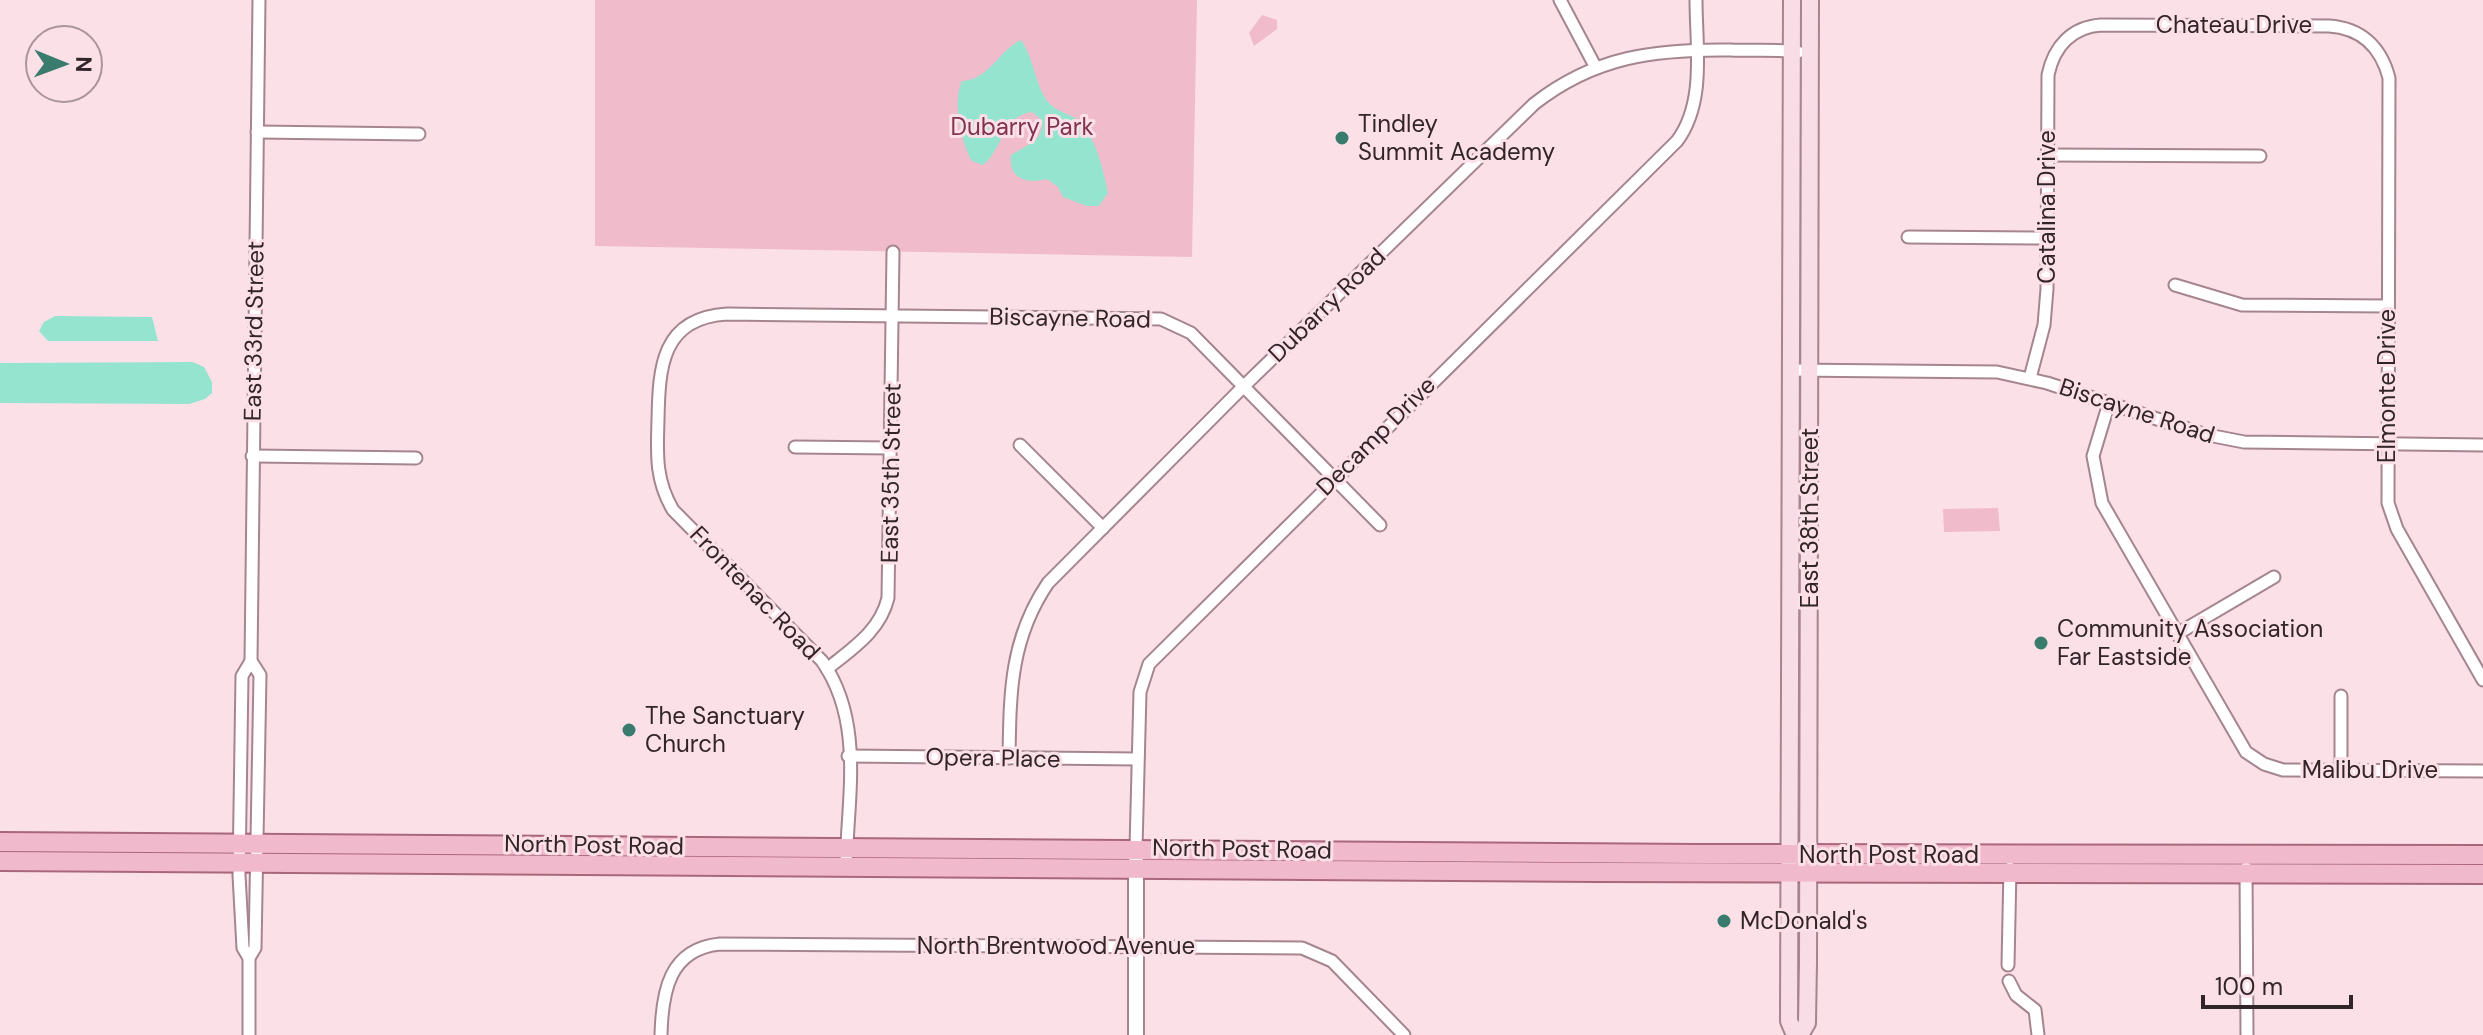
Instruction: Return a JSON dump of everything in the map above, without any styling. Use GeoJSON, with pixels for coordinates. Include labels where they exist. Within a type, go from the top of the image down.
{"type":"FeatureCollection","features":[{"type":"Feature","properties":{"kind":"main road","name":"East 38th Street"},"geometry":{"type":"LineString","coordinates":[[1792,0],[1791,370],[1799,864]]}},
{"type":"Feature","properties":{"kind":"main road","name":"East 38th Street"},"geometry":{"type":"LineString","coordinates":[[1798,1035],[1789,1021],[1799,864],[1810,370],[1810,0]]}},
{"type":"Feature","properties":{"kind":"main road","name":"North Post Road"},"geometry":{"type":"LineString","coordinates":[[0,842],[249,852],[1799,864],[2246,864],[2483,855]]}},
{"type":"Feature","properties":{"kind":"main road","name":"North Post Road"},"geometry":{"type":"LineString","coordinates":[[0,861],[249,852]]}},
{"type":"Feature","properties":{"kind":"main road","name":"North Post Road"},"geometry":{"type":"LineString","coordinates":[[2246,864],[2483,874]]}},
{"type":"Feature","properties":{"kind":"street","name":"East 33rd Street"},"geometry":{"type":"LineString","coordinates":[[249,958],[255,948],[242,676],[251,661],[259,0]]}},
{"type":"Feature","properties":{"kind":"street"},"geometry":{"type":"LineString","coordinates":[[1560,0],[1595,66]]}},
{"type":"Feature","properties":{"kind":"street","name":"Decamp Drive"},"geometry":{"type":"LineString","coordinates":[[1136,858],[1140,692],[1149,664],[1677,141],[1688,124],[1694,102],[1696,0]]}},
{"type":"Feature","properties":{"kind":"street","name":"Chateau Drive"},"geometry":{"type":"LineString","coordinates":[[2066,39],[2086,27],[2101,25],[2334,26],[2351,30],[2370,42],[2387,69]]}},
{"type":"Feature","properties":{"kind":"street","name":"Catalina Drive"},"geometry":{"type":"LineString","coordinates":[[2030,378],[2044,325],[2048,75],[2054,53],[2066,39]]}},
{"type":"Feature","properties":{"kind":"street","name":"Dubarry Road"},"geometry":{"type":"LineString","coordinates":[[1009,758],[1010,681],[1024,623],[1048,583],[1243,387],[1534,104],[1566,81],[1595,66],[1639,53],[1696,50],[1810,54]]}},
{"type":"Feature","properties":{"kind":"street","name":"Elmonte Drive"},"geometry":{"type":"LineString","coordinates":[[2387,69],[2386,489],[2393,520],[2483,680]]}},
{"type":"Feature","properties":{"kind":"street"},"geometry":{"type":"LineString","coordinates":[[257,132],[419,134]]}},
{"type":"Feature","properties":{"kind":"street"},"geometry":{"type":"LineString","coordinates":[[2047,155],[2260,156]]}},
{"type":"Feature","properties":{"kind":"street"},"geometry":{"type":"LineString","coordinates":[[1908,237],[2047,238]]}},
{"type":"Feature","properties":{"kind":"street","name":"East 35th Street"},"geometry":{"type":"LineString","coordinates":[[827,669],[870,634],[888,602],[893,252]]}},
{"type":"Feature","properties":{"kind":"street"},"geometry":{"type":"LineString","coordinates":[[2175,285],[2242,305],[2387,306]]}},
{"type":"Feature","properties":{"kind":"street","name":"Biscayne Road"},"geometry":{"type":"LineString","coordinates":[[681,331],[703,318],[721,314],[1161,319],[1191,333],[1380,525]]}},
{"type":"Feature","properties":{"kind":"street","name":"Frontenac Road"},"geometry":{"type":"LineString","coordinates":[[681,331],[666,350],[659,373],[657,468],[662,490],[673,510],[827,669],[847,712],[847,856]]}},
{"type":"Feature","properties":{"kind":"street","name":"Biscayne Road"},"geometry":{"type":"LineString","coordinates":[[1791,370],[1973,370],[2030,378],[2234,441],[2483,445]]}},
{"type":"Feature","properties":{"kind":"street"},"geometry":{"type":"LineString","coordinates":[[2109,403],[2094,448],[2097,489],[2177,634],[2274,577]]}},
{"type":"Feature","properties":{"kind":"street"},"geometry":{"type":"LineString","coordinates":[[1020,445],[1103,528]]}},
{"type":"Feature","properties":{"kind":"street"},"geometry":{"type":"LineString","coordinates":[[795,447],[891,448]]}},
{"type":"Feature","properties":{"kind":"street"},"geometry":{"type":"LineString","coordinates":[[252,456],[416,458]]}},
{"type":"Feature","properties":{"kind":"street","name":"Malibu Drive"},"geometry":{"type":"LineString","coordinates":[[2177,634],[2238,742],[2258,762],[2283,770],[2483,771]]}},
{"type":"Feature","properties":{"kind":"street","name":"East 33rd Street"},"geometry":{"type":"LineString","coordinates":[[249,1035],[249,958],[242,937],[260,675],[251,661]]}},
{"type":"Feature","properties":{"kind":"street"},"geometry":{"type":"LineString","coordinates":[[2341,696],[2341,770]]}},
{"type":"Feature","properties":{"kind":"street","name":"Opera Place"},"geometry":{"type":"LineString","coordinates":[[848,756],[1137,759]]}},
{"type":"Feature","properties":{"kind":"street"},"geometry":{"type":"LineString","coordinates":[[1136,858],[1136,1035]]}},
{"type":"Feature","properties":{"kind":"street"},"geometry":{"type":"LineString","coordinates":[[2008,965],[2010,864]]}},
{"type":"Feature","properties":{"kind":"street"},"geometry":{"type":"LineString","coordinates":[[2246,864],[2247,1035]]}},
{"type":"Feature","properties":{"kind":"street","name":"North Brentwood Avenue"},"geometry":{"type":"LineString","coordinates":[[661,1035],[664,986],[679,962],[693,951],[720,944],[1311,950],[1332,961],[1404,1035]]}},
{"type":"Feature","properties":{"kind":"street"},"geometry":{"type":"LineString","coordinates":[[2009,981],[2016,995],[2035,1010],[2038,1035]]}},
{"type":"Feature","properties":{"kind":"green space","name":"Dubarry Park"},"geometry":{"type":"Polygon","coordinates":[[[595,0],[1197,0],[1192,257],[595,246],[595,0]]]}},
{"type":"Feature","properties":{"kind":"green space"},"geometry":{"type":"Polygon","coordinates":[[[1262,15],[1277,20],[1277,29],[1254,46],[1249,33],[1262,15]]]}},
{"type":"Feature","properties":{"kind":"green space"},"geometry":{"type":"Polygon","coordinates":[[[1998,508],[2000,531],[1944,532],[1943,509],[1998,508]]]}},
{"type":"Feature","properties":{"kind":"shaded area"},"geometry":{"type":"Polygon","coordinates":[[[1021,40],[1044,97],[1052,106],[1077,120],[1091,138],[1108,193],[1099,206],[1087,206],[1063,197],[1058,187],[1047,179],[1026,180],[1013,170],[1011,155],[1033,142],[1042,127],[1042,120],[1032,112],[1022,115],[1008,126],[983,165],[972,161],[968,153],[958,110],[962,81],[980,76],[1021,40]]]}},
{"type":"Feature","properties":{"kind":"shaded area"},"geometry":{"type":"Polygon","coordinates":[[[55,316],[152,317],[158,341],[48,341],[39,331],[44,322],[55,316]]]}},
{"type":"Feature","properties":{"kind":"shaded area"},"geometry":{"type":"Polygon","coordinates":[[[193,362],[204,367],[212,382],[212,393],[189,404],[0,403],[0,363],[193,362]]]}},
{"type":"Feature","properties":{"kind":"place","name":"Tindley Summit Academy"},"geometry":{"type":"Point","coordinates":[1342,138]}},
{"type":"Feature","properties":{"kind":"place","name":"Community Association Far Eastside"},"geometry":{"type":"Point","coordinates":[2041,643]}},
{"type":"Feature","properties":{"kind":"place","name":"The Sanctuary Church"},"geometry":{"type":"Point","coordinates":[629,730]}},
{"type":"Feature","properties":{"kind":"place","name":"McDonald's"},"geometry":{"type":"Point","coordinates":[1724,921]}}]}
